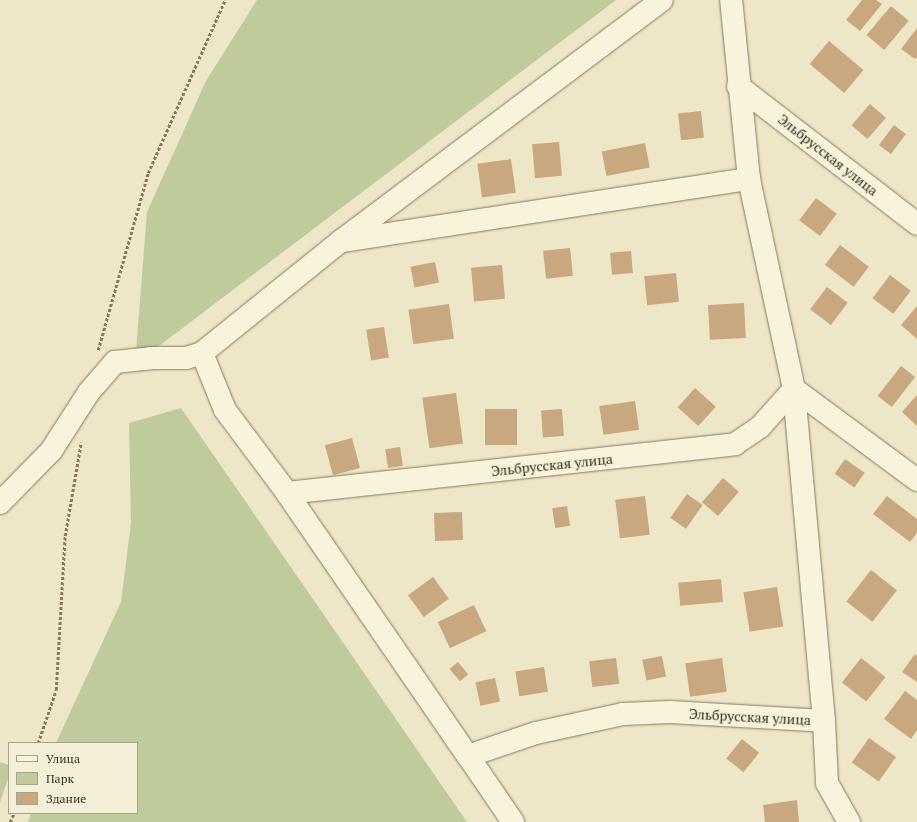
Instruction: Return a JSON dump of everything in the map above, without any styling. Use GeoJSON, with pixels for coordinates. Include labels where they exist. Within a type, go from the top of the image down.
{"type":"FeatureCollection","features":[{"type":"Feature","properties":{"kind":"street"},"geometry":{"type":"LineString","coordinates":[[0,503],[51,451],[89,392],[115,362],[151,358],[186,358],[202,353],[341,241],[662,0]]}},
{"type":"Feature","properties":{"kind":"street","name":"Эльбрусская улица"},"geometry":{"type":"LineString","coordinates":[[468,756],[536,732],[623,714],[670,712],[824,721],[794,389],[749,180],[738,86],[731,0]]}},
{"type":"Feature","properties":{"kind":"street","name":"Эльбрусская улица"},"geometry":{"type":"LineString","coordinates":[[738,86],[917,224]]}},
{"type":"Feature","properties":{"kind":"street"},"geometry":{"type":"LineString","coordinates":[[341,241],[749,180]]}},
{"type":"Feature","properties":{"kind":"street"},"geometry":{"type":"LineString","coordinates":[[202,353],[225,410],[287,493],[513,822]]}},
{"type":"Feature","properties":{"kind":"street"},"geometry":{"type":"LineString","coordinates":[[794,389],[917,480]]}},
{"type":"Feature","properties":{"kind":"street","name":"Эльбрусская улица"},"geometry":{"type":"LineString","coordinates":[[287,493],[735,444],[760,427],[794,389]]}},
{"type":"Feature","properties":{"kind":"street"},"geometry":{"type":"LineString","coordinates":[[824,721],[827,783],[849,822]]}},
{"type":"Feature","properties":{"kind":"path"},"geometry":{"type":"LineString","coordinates":[[97,354],[148,173],[225,0]]}},
{"type":"Feature","properties":{"kind":"path"},"geometry":{"type":"LineString","coordinates":[[38,742],[56,690],[65,536],[82,437]]}},
{"type":"Feature","properties":{"kind":"green space"},"geometry":{"type":"Polygon","coordinates":[[[257,0],[616,0],[135,364],[147,212],[206,81],[257,0]]]}},
{"type":"Feature","properties":{"kind":"green space"},"geometry":{"type":"Polygon","coordinates":[[[181,408],[467,822],[28,822],[31,814],[138,814],[138,742],[56,742],[121,602],[131,523],[129,423],[181,408]]]}},
{"type":"Feature","properties":{"kind":"green space"},"geometry":{"type":"Polygon","coordinates":[[[0,762],[8,765],[8,779],[0,802],[0,762]]]}},
{"type":"Feature","properties":{"kind":"building"},"geometry":{"type":"Polygon","coordinates":[[[862,0],[876,0],[882,4],[860,31],[846,20],[862,0]]]}},
{"type":"Feature","properties":{"kind":"building"},"geometry":{"type":"Polygon","coordinates":[[[891,6],[909,21],[884,50],[867,35],[891,6]]]}},
{"type":"Feature","properties":{"kind":"building"},"geometry":{"type":"Polygon","coordinates":[[[917,28],[917,57],[915,59],[901,49],[917,28]]]}},
{"type":"Feature","properties":{"kind":"building"},"geometry":{"type":"Polygon","coordinates":[[[829,41],[863,70],[844,93],[810,64],[829,41]]]}},
{"type":"Feature","properties":{"kind":"building"},"geometry":{"type":"Polygon","coordinates":[[[870,104],[886,118],[867,139],[852,125],[870,104]]]}},
{"type":"Feature","properties":{"kind":"building"},"geometry":{"type":"Polygon","coordinates":[[[701,111],[704,138],[681,140],[678,113],[701,111]]]}},
{"type":"Feature","properties":{"kind":"building"},"geometry":{"type":"Polygon","coordinates":[[[894,125],[906,134],[891,154],[879,145],[894,125]]]}},
{"type":"Feature","properties":{"kind":"building"},"geometry":{"type":"Polygon","coordinates":[[[559,142],[562,176],[535,178],[532,144],[559,142]]]}},
{"type":"Feature","properties":{"kind":"building"},"geometry":{"type":"Polygon","coordinates":[[[645,143],[650,168],[607,176],[602,151],[645,143]]]}},
{"type":"Feature","properties":{"kind":"building"},"geometry":{"type":"Polygon","coordinates":[[[511,159],[516,193],[482,197],[477,164],[511,159]]]}},
{"type":"Feature","properties":{"kind":"building"},"geometry":{"type":"Polygon","coordinates":[[[816,198],[837,214],[820,236],[799,220],[816,198]]]}},
{"type":"Feature","properties":{"kind":"building"},"geometry":{"type":"Polygon","coordinates":[[[840,245],[869,267],[854,287],[825,265],[840,245]]]}},
{"type":"Feature","properties":{"kind":"building"},"geometry":{"type":"Polygon","coordinates":[[[570,248],[573,276],[546,279],[543,251],[570,248]]]}},
{"type":"Feature","properties":{"kind":"building"},"geometry":{"type":"Polygon","coordinates":[[[631,251],[633,273],[612,275],[610,253],[631,251]]]}},
{"type":"Feature","properties":{"kind":"building"},"geometry":{"type":"Polygon","coordinates":[[[435,262],[439,283],[414,287],[410,267],[435,262]]]}},
{"type":"Feature","properties":{"kind":"building"},"geometry":{"type":"Polygon","coordinates":[[[502,265],[505,299],[474,302],[471,268],[502,265]]]}},
{"type":"Feature","properties":{"kind":"building"},"geometry":{"type":"Polygon","coordinates":[[[676,273],[679,302],[647,305],[644,276],[676,273]]]}},
{"type":"Feature","properties":{"kind":"building"},"geometry":{"type":"Polygon","coordinates":[[[890,275],[911,291],[893,314],[873,298],[890,275]]]}},
{"type":"Feature","properties":{"kind":"building"},"geometry":{"type":"Polygon","coordinates":[[[827,287],[848,303],[831,325],[810,309],[827,287]]]}},
{"type":"Feature","properties":{"kind":"building"},"geometry":{"type":"Polygon","coordinates":[[[744,303],[746,338],[710,340],[708,305],[744,303]]]}},
{"type":"Feature","properties":{"kind":"building"},"geometry":{"type":"Polygon","coordinates":[[[449,304],[454,339],[413,344],[408,310],[449,304]]]}},
{"type":"Feature","properties":{"kind":"building"},"geometry":{"type":"Polygon","coordinates":[[[917,306],[917,339],[901,325],[917,306]]]}},
{"type":"Feature","properties":{"kind":"building"},"geometry":{"type":"Polygon","coordinates":[[[384,327],[389,358],[371,360],[366,330],[384,327]]]}},
{"type":"Feature","properties":{"kind":"building"},"geometry":{"type":"Polygon","coordinates":[[[901,366],[915,377],[892,407],[878,396],[901,366]]]}},
{"type":"Feature","properties":{"kind":"building"},"geometry":{"type":"Polygon","coordinates":[[[695,388],[716,407],[698,426],[678,407],[695,388]]]}},
{"type":"Feature","properties":{"kind":"building"},"geometry":{"type":"Polygon","coordinates":[[[456,393],[463,444],[429,448],[422,398],[456,393]]]}},
{"type":"Feature","properties":{"kind":"building"},"geometry":{"type":"Polygon","coordinates":[[[917,395],[917,426],[902,412],[917,395]]]}},
{"type":"Feature","properties":{"kind":"building"},"geometry":{"type":"Polygon","coordinates":[[[635,401],[639,430],[603,435],[599,406],[635,401]]]}},
{"type":"Feature","properties":{"kind":"building"},"geometry":{"type":"Polygon","coordinates":[[[485,409],[517,409],[517,445],[485,445],[485,409]]]}},
{"type":"Feature","properties":{"kind":"building"},"geometry":{"type":"Polygon","coordinates":[[[562,409],[564,436],[543,437],[541,410],[562,409]]]}},
{"type":"Feature","properties":{"kind":"building"},"geometry":{"type":"Polygon","coordinates":[[[352,438],[360,468],[333,475],[325,445],[352,438]]]}},
{"type":"Feature","properties":{"kind":"building"},"geometry":{"type":"Polygon","coordinates":[[[400,447],[403,466],[388,468],[385,449],[400,447]]]}},
{"type":"Feature","properties":{"kind":"building"},"geometry":{"type":"Polygon","coordinates":[[[845,459],[865,473],[854,488],[835,474],[845,459]]]}},
{"type":"Feature","properties":{"kind":"building"},"geometry":{"type":"Polygon","coordinates":[[[723,478],[739,492],[718,516],[702,502],[723,478]]]}},
{"type":"Feature","properties":{"kind":"building"},"geometry":{"type":"Polygon","coordinates":[[[687,494],[703,505],[686,529],[670,518],[687,494]]]}},
{"type":"Feature","properties":{"kind":"building"},"geometry":{"type":"Polygon","coordinates":[[[645,496],[650,535],[620,538],[615,500],[645,496]]]}},
{"type":"Feature","properties":{"kind":"building"},"geometry":{"type":"Polygon","coordinates":[[[887,496],[917,519],[917,533],[910,542],[873,514],[887,496]]]}},
{"type":"Feature","properties":{"kind":"building"},"geometry":{"type":"Polygon","coordinates":[[[567,506],[570,526],[555,528],[552,508],[567,506]]]}},
{"type":"Feature","properties":{"kind":"building"},"geometry":{"type":"Polygon","coordinates":[[[462,512],[463,540],[435,541],[434,513],[462,512]]]}},
{"type":"Feature","properties":{"kind":"building"},"geometry":{"type":"Polygon","coordinates":[[[871,570],[897,590],[872,622],[846,602],[871,570]]]}},
{"type":"Feature","properties":{"kind":"building"},"geometry":{"type":"Polygon","coordinates":[[[433,577],[449,599],[424,617],[408,595],[433,577]]]}},
{"type":"Feature","properties":{"kind":"building"},"geometry":{"type":"Polygon","coordinates":[[[721,579],[723,602],[680,606],[678,583],[721,579]]]}},
{"type":"Feature","properties":{"kind":"building"},"geometry":{"type":"Polygon","coordinates":[[[777,587],[783,627],[750,632],[743,592],[777,587]]]}},
{"type":"Feature","properties":{"kind":"building"},"geometry":{"type":"Polygon","coordinates":[[[474,605],[486,631],[450,648],[438,622],[474,605]]]}},
{"type":"Feature","properties":{"kind":"building"},"geometry":{"type":"Polygon","coordinates":[[[915,654],[917,656],[917,682],[902,672],[915,654]]]}},
{"type":"Feature","properties":{"kind":"building"},"geometry":{"type":"Polygon","coordinates":[[[662,656],[666,677],[646,680],[642,660],[662,656]]]}},
{"type":"Feature","properties":{"kind":"building"},"geometry":{"type":"Polygon","coordinates":[[[616,658],[619,684],[592,687],[589,661],[616,658]]]}},
{"type":"Feature","properties":{"kind":"building"},"geometry":{"type":"Polygon","coordinates":[[[722,658],[727,692],[690,697],[685,663],[722,658]]]}},
{"type":"Feature","properties":{"kind":"building"},"geometry":{"type":"Polygon","coordinates":[[[861,658],[885,677],[866,702],[842,682],[861,658]]]}},
{"type":"Feature","properties":{"kind":"building"},"geometry":{"type":"Polygon","coordinates":[[[458,662],[468,674],[460,681],[450,669],[458,662]]]}},
{"type":"Feature","properties":{"kind":"building"},"geometry":{"type":"Polygon","coordinates":[[[544,667],[548,692],[519,696],[515,672],[544,667]]]}},
{"type":"Feature","properties":{"kind":"building"},"geometry":{"type":"Polygon","coordinates":[[[495,678],[500,701],[480,706],[475,682],[495,678]]]}},
{"type":"Feature","properties":{"kind":"building"},"geometry":{"type":"Polygon","coordinates":[[[905,691],[917,700],[917,730],[911,739],[884,719],[905,691]]]}},
{"type":"Feature","properties":{"kind":"building"},"geometry":{"type":"Polygon","coordinates":[[[869,738],[896,757],[879,782],[852,763],[869,738]]]}},
{"type":"Feature","properties":{"kind":"building"},"geometry":{"type":"Polygon","coordinates":[[[742,739],[759,753],[743,772],[726,758],[742,739]]]}},
{"type":"Feature","properties":{"kind":"building"},"geometry":{"type":"Polygon","coordinates":[[[797,800],[799,822],[765,822],[763,805],[797,800]]]}}]}
